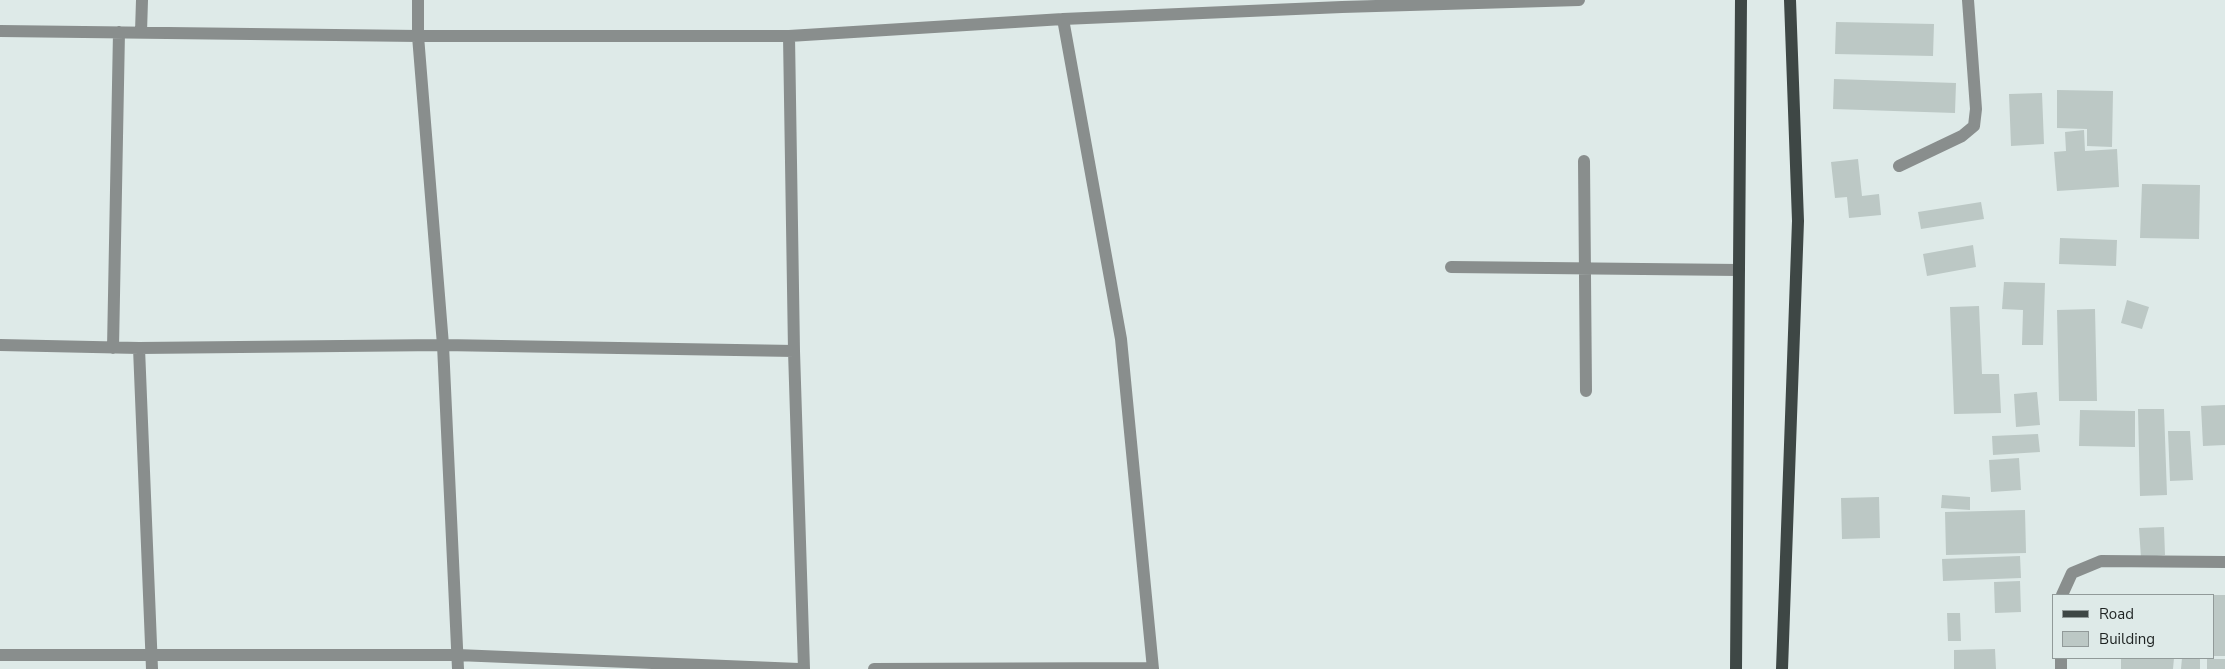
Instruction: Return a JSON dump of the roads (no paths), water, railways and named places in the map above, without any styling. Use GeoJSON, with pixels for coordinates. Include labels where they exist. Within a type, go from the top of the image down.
{"type":"FeatureCollection","features":[{"type":"Feature","properties":{"kind":"main road"},"geometry":{"type":"LineString","coordinates":[[1736,669],[1742,0]]}},
{"type":"Feature","properties":{"kind":"main road"},"geometry":{"type":"LineString","coordinates":[[1782,669],[1798,221],[1790,0]]}},
{"type":"Feature","properties":{"kind":"street"},"geometry":{"type":"LineString","coordinates":[[142,0],[142,32]]}},
{"type":"Feature","properties":{"kind":"street"},"geometry":{"type":"LineString","coordinates":[[418,0],[418,36],[442,345],[458,669]]}},
{"type":"Feature","properties":{"kind":"street"},"geometry":{"type":"LineString","coordinates":[[0,31],[418,36],[789,36],[1342,3],[1579,0]]}},
{"type":"Feature","properties":{"kind":"street"},"geometry":{"type":"LineString","coordinates":[[1899,166],[1962,136],[1974,126],[1976,109],[1968,0]]}},
{"type":"Feature","properties":{"kind":"street"},"geometry":{"type":"LineString","coordinates":[[874,669],[1153,669],[1121,339],[1063,19]]}},
{"type":"Feature","properties":{"kind":"street"},"geometry":{"type":"LineString","coordinates":[[113,348],[119,32]]}},
{"type":"Feature","properties":{"kind":"street"},"geometry":{"type":"LineString","coordinates":[[789,36],[794,351],[804,669]]}},
{"type":"Feature","properties":{"kind":"street"},"geometry":{"type":"LineString","coordinates":[[1584,160],[1586,391]]}},
{"type":"Feature","properties":{"kind":"street"},"geometry":{"type":"LineString","coordinates":[[1451,268],[1740,270]]}},
{"type":"Feature","properties":{"kind":"street"},"geometry":{"type":"LineString","coordinates":[[0,345],[139,348],[442,345],[794,351]]}},
{"type":"Feature","properties":{"kind":"street"},"geometry":{"type":"LineString","coordinates":[[139,348],[152,669]]}},
{"type":"Feature","properties":{"kind":"street"},"geometry":{"type":"LineString","coordinates":[[2062,594],[2072,573],[2101,561],[2225,562]]}},
{"type":"Feature","properties":{"kind":"street"},"geometry":{"type":"LineString","coordinates":[[0,656],[151,654],[457,655],[799,669]]}}]}
